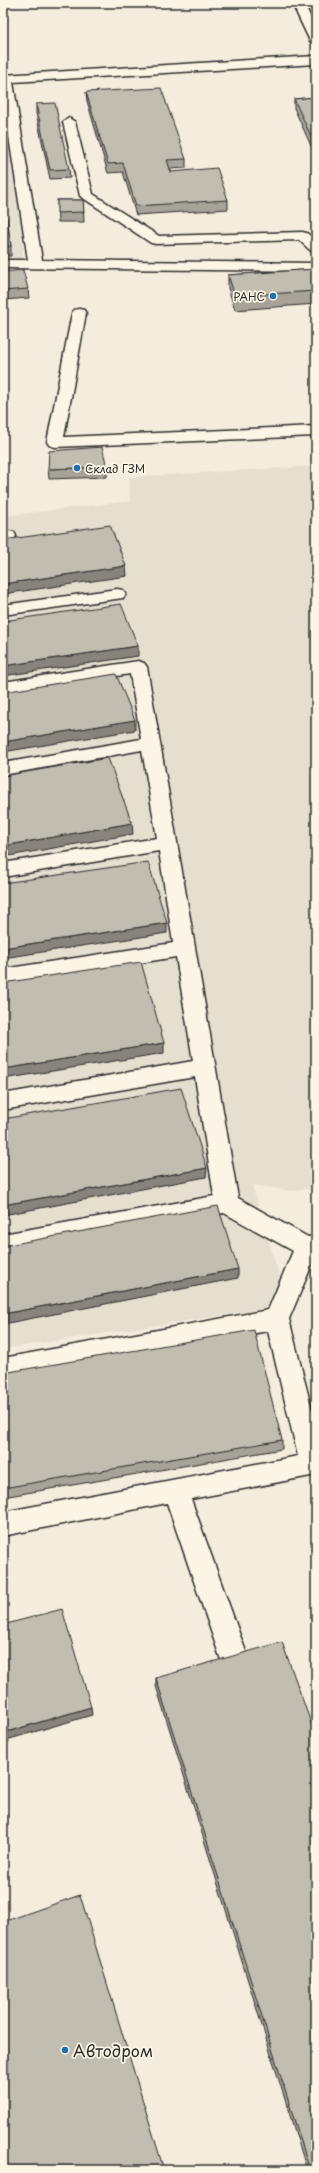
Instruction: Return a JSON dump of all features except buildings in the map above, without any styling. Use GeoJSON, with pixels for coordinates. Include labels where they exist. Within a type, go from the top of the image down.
{"type":"FeatureCollection","features":[{"type":"Feature","properties":{"kind":"lane"},"geometry":{"type":"LineString","coordinates":[[298,3],[316,41]]}},
{"type":"Feature","properties":{"kind":"lane"},"geometry":{"type":"LineString","coordinates":[[36,265],[5,78],[316,60]]}},
{"type":"Feature","properties":{"kind":"lane"},"geometry":{"type":"LineString","coordinates":[[68,122],[87,196],[156,240],[302,236],[316,248]]}},
{"type":"Feature","properties":{"kind":"lane"},"geometry":{"type":"LineString","coordinates":[[3,264],[316,267]]}},
{"type":"Feature","properties":{"kind":"lane"},"geometry":{"type":"LineString","coordinates":[[79,313],[55,442],[316,431]]}},
{"type":"Feature","properties":{"kind":"lane"},"geometry":{"type":"LineString","coordinates":[[3,610],[117,594]]}},
{"type":"Feature","properties":{"kind":"lane"},"geometry":{"type":"LineString","coordinates":[[3,688],[138,667],[227,1203]]}},
{"type":"Feature","properties":{"kind":"lane"},"geometry":{"type":"LineString","coordinates":[[3,769],[151,743]]}},
{"type":"Feature","properties":{"kind":"lane"},"geometry":{"type":"LineString","coordinates":[[3,870],[167,843]]}},
{"type":"Feature","properties":{"kind":"lane"},"geometry":{"type":"LineString","coordinates":[[3,977],[185,948]]}},
{"type":"Feature","properties":{"kind":"lane"},"geometry":{"type":"LineString","coordinates":[[3,1102],[204,1067]]}},
{"type":"Feature","properties":{"kind":"lane"},"geometry":{"type":"LineString","coordinates":[[3,1243],[227,1203],[311,1246],[277,1319],[313,1465],[175,1490],[3,1524]]}},
{"type":"Feature","properties":{"kind":"lane"},"geometry":{"type":"LineString","coordinates":[[3,1368],[277,1319]]}},
{"type":"Feature","properties":{"kind":"lane"},"geometry":{"type":"LineString","coordinates":[[175,1490],[236,1663]]}},
{"type":"Feature","properties":{"kind":"shaded area"},"geometry":{"type":"Polygon","coordinates":[[[3,97],[14,97],[24,268],[3,271],[3,97]]]}},
{"type":"Feature","properties":{"kind":"shaded area"},"geometry":{"type":"Polygon","coordinates":[[[316,466],[316,1188],[291,1191],[252,1185],[288,1305],[3,1349],[3,516],[130,501],[129,477],[316,466]]]}},
{"type":"Feature","properties":{"kind":"place","name":"РАНС"},"geometry":{"type":"Point","coordinates":[273,296]}},
{"type":"Feature","properties":{"kind":"place","name":"Склад ГЗМ"},"geometry":{"type":"Point","coordinates":[77,468]}},
{"type":"Feature","properties":{"kind":"place","name":"Автодром"},"geometry":{"type":"Point","coordinates":[65,2050]}}]}
